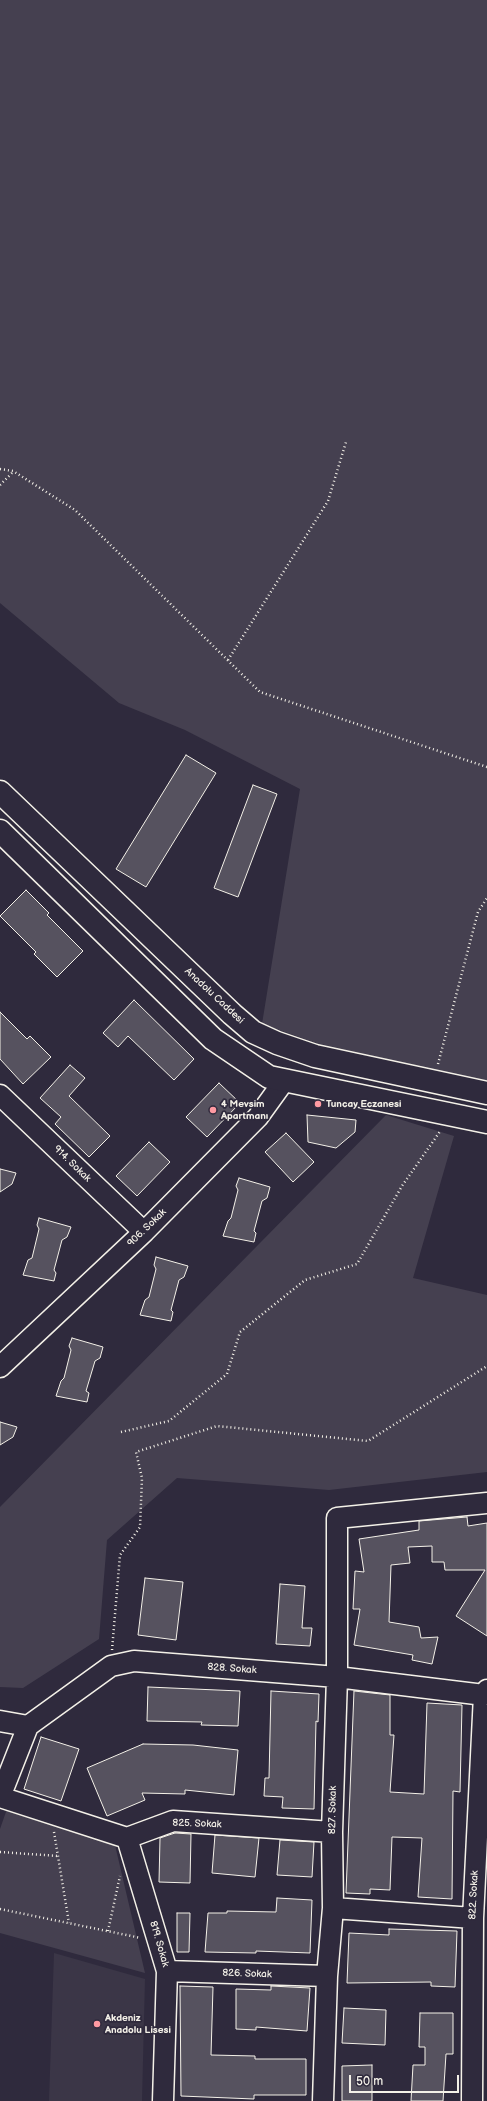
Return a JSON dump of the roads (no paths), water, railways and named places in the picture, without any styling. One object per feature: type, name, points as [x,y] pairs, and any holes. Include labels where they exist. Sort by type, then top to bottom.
[{"type":"main road","name":"Anadolu Caddesi","points":[[0,792],[232,1014],[253,1032],[276,1043],[315,1056],[487,1093]]},
{"type":"main road","points":[[0,831],[213,1039],[269,1077],[487,1122]]},
{"type":"street","name":"906. Sokak","points":[[0,1367],[144,1232],[258,1117],[284,1081]]},
{"type":"street","name":"914. Sokak","points":[[3,1105],[144,1232]]},
{"type":"street","name":"827. Sokak","points":[[323,2101],[327,1976],[333,1908],[332,1832],[337,1677],[337,1518],[487,1503]]},
{"type":"street","name":"828. Sokak","points":[[28,1726],[111,1666],[134,1661],[337,1677],[486,1693]]},
{"type":"street","name":"822. Sokak","points":[[472,2101],[472,1918],[486,1693]]},
{"type":"street","points":[[0,1721],[28,1726],[0,1797],[127,1838]]},
{"type":"street","name":"825. Sokak","points":[[127,1838],[172,1821],[332,1832]]},
{"type":"street","name":"819. Sokak","points":[[127,1838],[167,1971],[163,2101]]},
{"type":"street","points":[[333,1908],[472,1918]]},
{"type":"street","name":"826. Sokak","points":[[167,1971],[327,1976]]},
{"type":"place","name":"Tuncay Eczanesi","points":[[318,1104]]},
{"type":"place","name":"4 Mevsim Apartmanı","points":[[213,1110]]},
{"type":"place","name":"Akdeniz Anadolu Lisesi","points":[[97,2024]]}]
